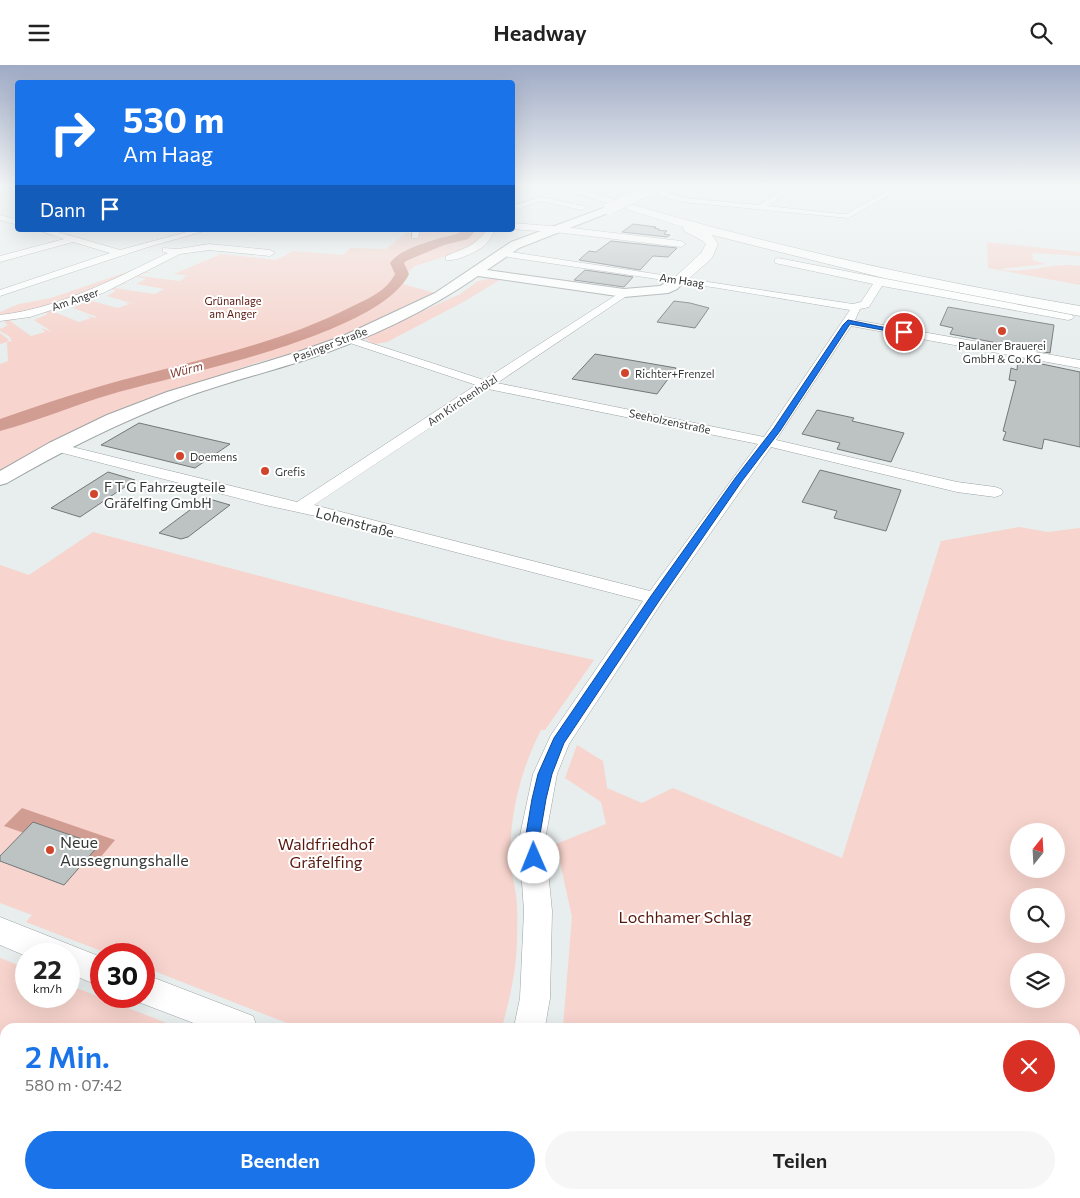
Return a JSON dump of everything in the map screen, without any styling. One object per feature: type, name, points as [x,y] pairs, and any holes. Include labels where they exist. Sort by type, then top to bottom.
[{"type":"highway","points":[[707,255],[712,244],[709,240]]},
{"type":"highway","points":[[742,240],[796,255]]},
{"type":"highway","points":[[764,240],[866,265],[1080,305]]},
{"type":"highway","points":[[786,240],[954,277],[1080,298]]},
{"type":"highway","points":[[680,279],[707,255],[725,247],[755,247],[1074,314]]},
{"type":"main road","name":"Pasinger Straße","points":[[0,479],[90,429],[147,405],[348,339],[429,302],[458,285],[519,240]]},
{"type":"main road","points":[[476,271],[624,293],[662,290],[672,286],[680,279]]},
{"type":"main road","points":[[458,285],[485,277],[504,276]]},
{"type":"street","points":[[0,259],[72,240]]},
{"type":"street","points":[[78,240],[120,253]]},
{"type":"street","points":[[0,293],[165,240]]},
{"type":"street","points":[[449,258],[476,247],[484,240]]},
{"type":"street","points":[[639,240],[681,244]]},
{"type":"street","name":"Am Anger","points":[[145,245],[174,251]]},
{"type":"street","name":"Am Anger","points":[[105,276],[174,251],[209,247],[270,253]]},
{"type":"street","name":"Am Anger","points":[[0,318],[19,317],[106,289],[174,251]]},
{"type":"street","name":"Am Haag","points":[[511,255],[680,279],[1080,364]]},
{"type":"street","points":[[778,261],[879,282],[1074,314]]},
{"type":"street","name":"Am Anger","points":[[132,267],[145,268]]},
{"type":"street","points":[[531,1023],[535,998],[538,911],[532,840],[545,774],[558,741],[655,598],[739,479],[768,442],[850,315],[864,305],[879,282]]},
{"type":"street","name":"Am Kirchenhölzl","points":[[300,507],[624,293]]},
{"type":"street","points":[[0,310],[12,305]]},
{"type":"street","name":"Seeholzenstraße","points":[[348,339],[485,384],[768,442],[957,487],[995,492]]},
{"type":"street","name":"Lohenstraße","points":[[56,447],[655,598]]},
{"type":"street","points":[[0,931],[30,943]]},
{"type":"street","points":[[155,993],[232,1023]]},
{"type":"green space","name":"Grünanlage am Anger","points":[[397,240],[478,240],[450,255],[415,266],[407,273],[403,284],[435,293],[342,336],[304,350],[256,363],[107,416],[48,445],[0,473],[0,428],[58,408],[56,404],[0,422],[0,364],[8,361],[7,342],[12,341],[9,336],[0,331],[0,329],[8,325],[4,322],[23,317],[10,321],[31,336],[45,332],[41,328],[52,332],[34,320],[48,314],[44,312],[49,310],[79,322],[91,318],[86,315],[97,317],[73,308],[85,302],[80,301],[84,299],[118,308],[129,304],[124,302],[135,304],[107,296],[116,291],[110,288],[121,284],[114,288],[155,294],[164,289],[136,284],[146,279],[134,276],[143,273],[139,276],[180,281],[186,277],[182,276],[192,276],[174,274],[221,254],[276,260],[293,251],[343,255],[350,248],[386,249]]},
{"type":"green space","points":[[987,242],[1080,252],[1080,256],[1034,253],[1032,255],[1033,260],[1046,264],[1000,269],[1020,270],[1059,265],[1080,266],[1080,285],[988,268]]},
{"type":"green space","points":[[136,269],[116,282],[73,298],[22,313],[0,314],[0,312],[19,304],[51,298]]},
{"type":"green space","points":[[503,278],[465,301],[387,342],[374,344],[364,338],[460,294],[478,281]]},
{"type":"green space","points":[[0,333],[9,340],[0,344]]},
{"type":"green space","name":"Lochhamer Schlag","points":[[1019,527],[1048,532],[1080,528],[1080,1023],[563,1023],[572,917],[556,844],[606,824],[601,802],[565,778],[577,745],[603,761],[607,788],[642,803],[673,788],[842,858],[941,541]]},
{"type":"green space","name":"Waldfriedhof Gräfelfing","points":[[93,532],[503,640],[594,660],[545,730],[541,730],[527,761],[517,794],[512,828],[511,866],[517,906],[517,949],[503,1023],[287,1023],[155,971],[155,943],[90,943],[90,947],[26,922],[32,915],[0,903],[0,565],[29,575]]},
{"type":"green space","points":[[0,958],[15,964],[15,1008],[80,1008],[80,989],[90,993],[90,1008],[128,1008],[167,1023],[0,1023]]},
{"type":"shaded area","points":[[22,808],[115,840],[99,859],[4,826]]},
{"type":"building","points":[[611,241],[677,248],[668,257],[653,256],[640,270],[579,260],[589,251],[596,252]]},
{"type":"building","points":[[585,270],[633,277],[624,287],[574,280]]},
{"type":"building","points":[[674,301],[709,308],[695,328],[657,322]]},
{"type":"building","name":"Paulaner Brauerei GmbH & Co. KG","points":[[948,307],[1054,325],[1050,353],[950,334],[953,328],[940,325]]},
{"type":"building","name":"Richter+Frenzel","points":[[595,354],[676,368],[657,394],[572,379]]},
{"type":"building","points":[[1018,359],[1080,372],[1080,447],[1044,439],[1042,449],[1003,440],[1006,432],[1003,431],[1016,381],[1009,380],[1011,368],[1017,370]]},
{"type":"building","points":[[817,410],[854,418],[852,421],[904,433],[891,462],[837,449],[840,443],[802,434]]},
{"type":"building","name":"Doemens","points":[[139,423],[230,444],[195,468],[101,445]]},
{"type":"building","points":[[820,470],[901,490],[886,531],[834,518],[837,511],[802,502]]},
{"type":"building","name":"F T G Fahrzeugteile Gräfelfing GmbH","points":[[108,472],[135,480],[80,517],[51,508]]},
{"type":"building","points":[[206,498],[230,505],[188,537],[181,539],[159,533]]},
{"type":"building","name":"Neue Aussegnungshalle","points":[[33,822],[99,845],[64,885],[0,861],[0,856]]},
{"type":"waterway","name":"Würm","points":[[0,425],[91,395],[275,345],[334,322],[391,290],[402,274],[397,263],[401,258],[449,240]]},
{"type":"place","name":"Paulaner Brauerei GmbH & Co. KG","points":[[1002,331]]},
{"type":"place","name":"Richter+Frenzel","points":[[625,373]]},
{"type":"place","name":"Doemens","points":[[180,456]]},
{"type":"place","name":"Grefis","points":[[265,471]]},
{"type":"place","name":"F T G Fahrzeugteile Gräfelfing GmbH","points":[[94,494]]},
{"type":"place","name":"Neue Aussegnungshalle","points":[[50,850]]},
{"type":"route","points":[[534,858],[532,840],[539,799],[545,774],[558,741],[655,598],[739,479],[777,429],[845,326],[848,322],[904,332]]}]
